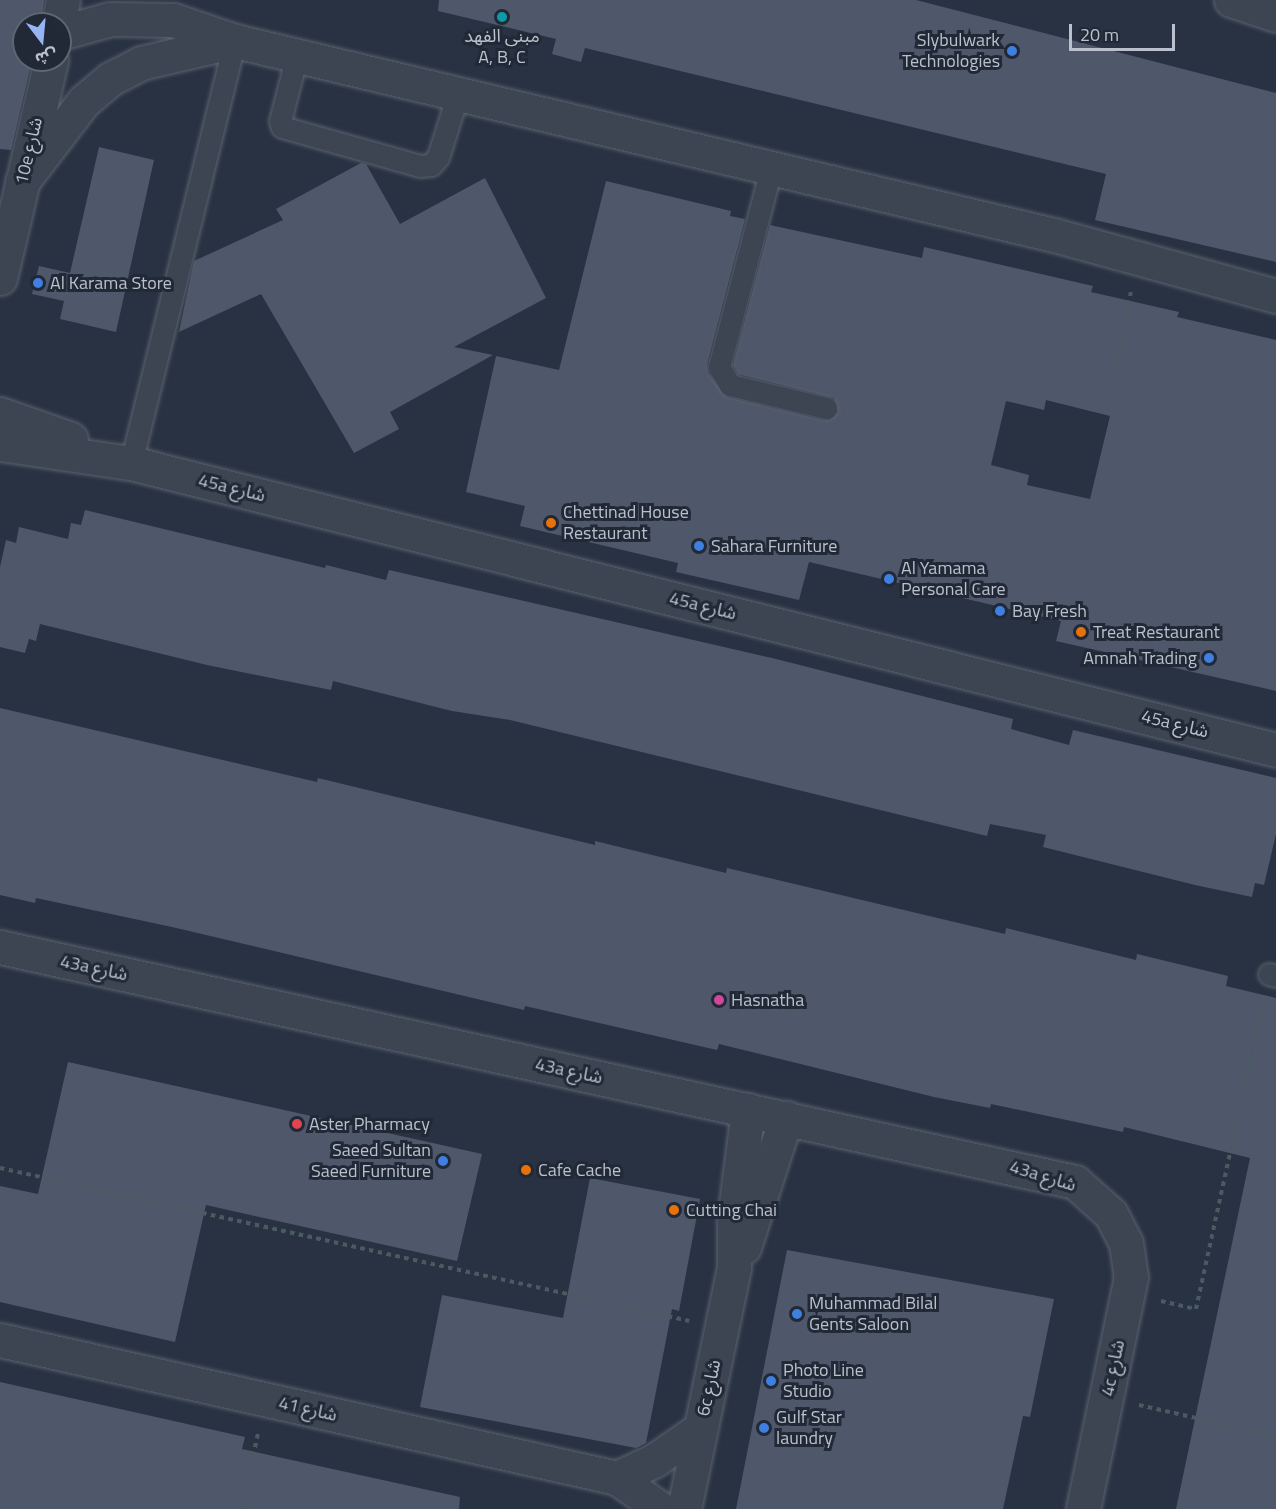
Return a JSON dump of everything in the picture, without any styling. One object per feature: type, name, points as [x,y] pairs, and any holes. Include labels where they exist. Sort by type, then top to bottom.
[{"type":"street","points":[[1231,0],[1276,15]]},
{"type":"street","points":[[72,30],[111,19],[142,16],[173,20],[235,41],[1138,256],[1276,296]]},
{"type":"street","points":[[22,182],[84,101],[110,79],[141,63],[235,41]]},
{"type":"street","name":"10e شارع","points":[[0,278],[6,220],[22,182],[48,72]]},
{"type":"street","name":"45a شارع","points":[[0,414],[131,463]]},
{"type":"street","name":"45a شارع","points":[[0,444],[131,463],[1276,750]]},
{"type":"street","name":"43a شارع","points":[[0,947],[1059,1177],[1075,1182],[1101,1201],[1119,1228]]},
{"type":"street","name":"6c شارع","points":[[684,1509],[734,1267],[734,1219],[748,1110]]},
{"type":"street","name":"6c شارع","points":[[734,1267],[753,1226],[786,1118]]},
{"type":"street","name":"4c شارع","points":[[1083,1509],[1129,1293],[1130,1260],[1119,1228]]},
{"type":"street","name":"شارع 41","points":[[0,1340],[616,1478],[661,1509]]},
{"type":"street","points":[[616,1478],[656,1460],[700,1429]]},
{"type":"lane","points":[[131,463],[235,41]]},
{"type":"lane","points":[[297,55],[280,121],[282,127],[420,166],[431,165],[438,157],[458,94]]},
{"type":"lane","points":[[771,169],[719,367],[730,385],[826,408]]},
{"type":"path","points":[[1108,411],[1138,256]]},
{"type":"path","points":[[1129,1293],[1196,1309],[1273,975]]},
{"type":"path","points":[[0,1168],[722,1328]]},
{"type":"path","points":[[1107,1397],[1276,1436]]},
{"type":"path","points":[[242,1509],[266,1399]]},
{"type":"building","points":[[0,0],[44,0],[42,12],[12,12],[12,72],[29,72],[11,150],[0,149]]},
{"type":"building","points":[[439,0],[916,0],[1276,93],[1276,262],[1095,220],[1106,174],[585,48],[581,62],[552,54],[556,39],[438,11]]},
{"type":"building","points":[[99,147],[154,160],[116,332],[60,319],[64,301],[32,294],[39,266],[70,273]]},
{"type":"building","points":[[361,163],[366,164],[400,224],[485,178],[546,298],[454,347],[493,355],[390,412],[399,429],[354,453],[261,294],[179,332],[194,261],[283,220],[276,209]]},
{"type":"building","points":[[606,181],[731,211],[730,216],[745,219],[707,364],[708,373],[727,397],[823,420],[830,420],[838,412],[834,398],[738,374],[733,365],[770,225],[922,258],[924,247],[1093,286],[1091,292],[1179,312],[1177,317],[1276,340],[1276,691],[1056,641],[1061,621],[809,562],[799,600],[676,572],[678,563],[520,526],[525,506],[466,492],[496,356],[559,370]],"holes":[[[1046,400],[1110,416],[1090,499],[1027,485],[1029,475],[991,465],[1006,401],[1044,410]]]},
{"type":"building","points":[[85,510],[325,568],[326,565],[386,580],[389,570],[776,659],[1013,719],[1011,729],[1069,745],[1073,730],[1276,778],[1276,834],[1264,885],[1255,883],[1252,897],[1195,885],[1043,847],[1046,835],[990,824],[987,836],[510,720],[452,711],[333,681],[331,690],[207,665],[40,624],[36,641],[29,639],[25,653],[0,647],[0,567],[6,540],[16,543],[19,527],[68,539],[71,523],[81,525]]},
{"type":"building","points":[[0,708],[317,782],[318,778],[595,845],[595,841],[726,873],[727,868],[1005,934],[1006,928],[1136,960],[1137,954],[1228,976],[1226,986],[1276,998],[1276,1509],[1176,1509],[1250,1158],[1124,1127],[1123,1132],[991,1104],[990,1108],[934,1097],[719,1044],[717,1050],[525,1006],[524,1010],[172,927],[36,898],[35,903],[0,895]]},
{"type":"building","points":[[68,1062],[482,1154],[457,1261],[206,1205],[175,1342],[0,1302],[0,1186],[38,1194]]},
{"type":"building","points":[[590,1178],[700,1199],[679,1311],[672,1309],[646,1443],[636,1448],[420,1407],[442,1295],[563,1318]]},
{"type":"building","points":[[787,1250],[1054,1299],[1030,1417],[1023,1416],[1003,1509],[736,1509]]},
{"type":"building","points":[[0,1382],[245,1437],[242,1449],[460,1497],[459,1509],[0,1509]]},
{"type":"place","name":"مبنى الفهد A, B, C","points":[[502,17]]},
{"type":"place","name":"Slybulwark Technologies","points":[[1012,51]]},
{"type":"place","name":"Al Karama Store","points":[[38,283]]},
{"type":"place","name":"Chettinad House Restaurant","points":[[551,523]]},
{"type":"place","name":"Sahara Furniture","points":[[699,546]]},
{"type":"place","name":"Al Yamama Personal Care","points":[[889,579]]},
{"type":"place","name":"Bay Fresh","points":[[1000,611]]},
{"type":"place","name":"Treat Restaurant","points":[[1081,632]]},
{"type":"place","name":"Amnah Trading","points":[[1209,658]]},
{"type":"place","name":"Hasnatha","points":[[719,1000]]},
{"type":"place","name":"Aster Pharmacy","points":[[297,1124]]},
{"type":"place","name":"Saeed Sultan Saeed Furniture","points":[[443,1161]]},
{"type":"place","name":"Cafe Cache","points":[[526,1170]]},
{"type":"place","name":"Cutting Chai","points":[[674,1210]]},
{"type":"place","name":"Muhammad Bilal Gents Saloon","points":[[797,1314]]},
{"type":"place","name":"Photo Line Studio","points":[[771,1381]]},
{"type":"place","name":"Gulf Star laundry","points":[[764,1428]]}]
